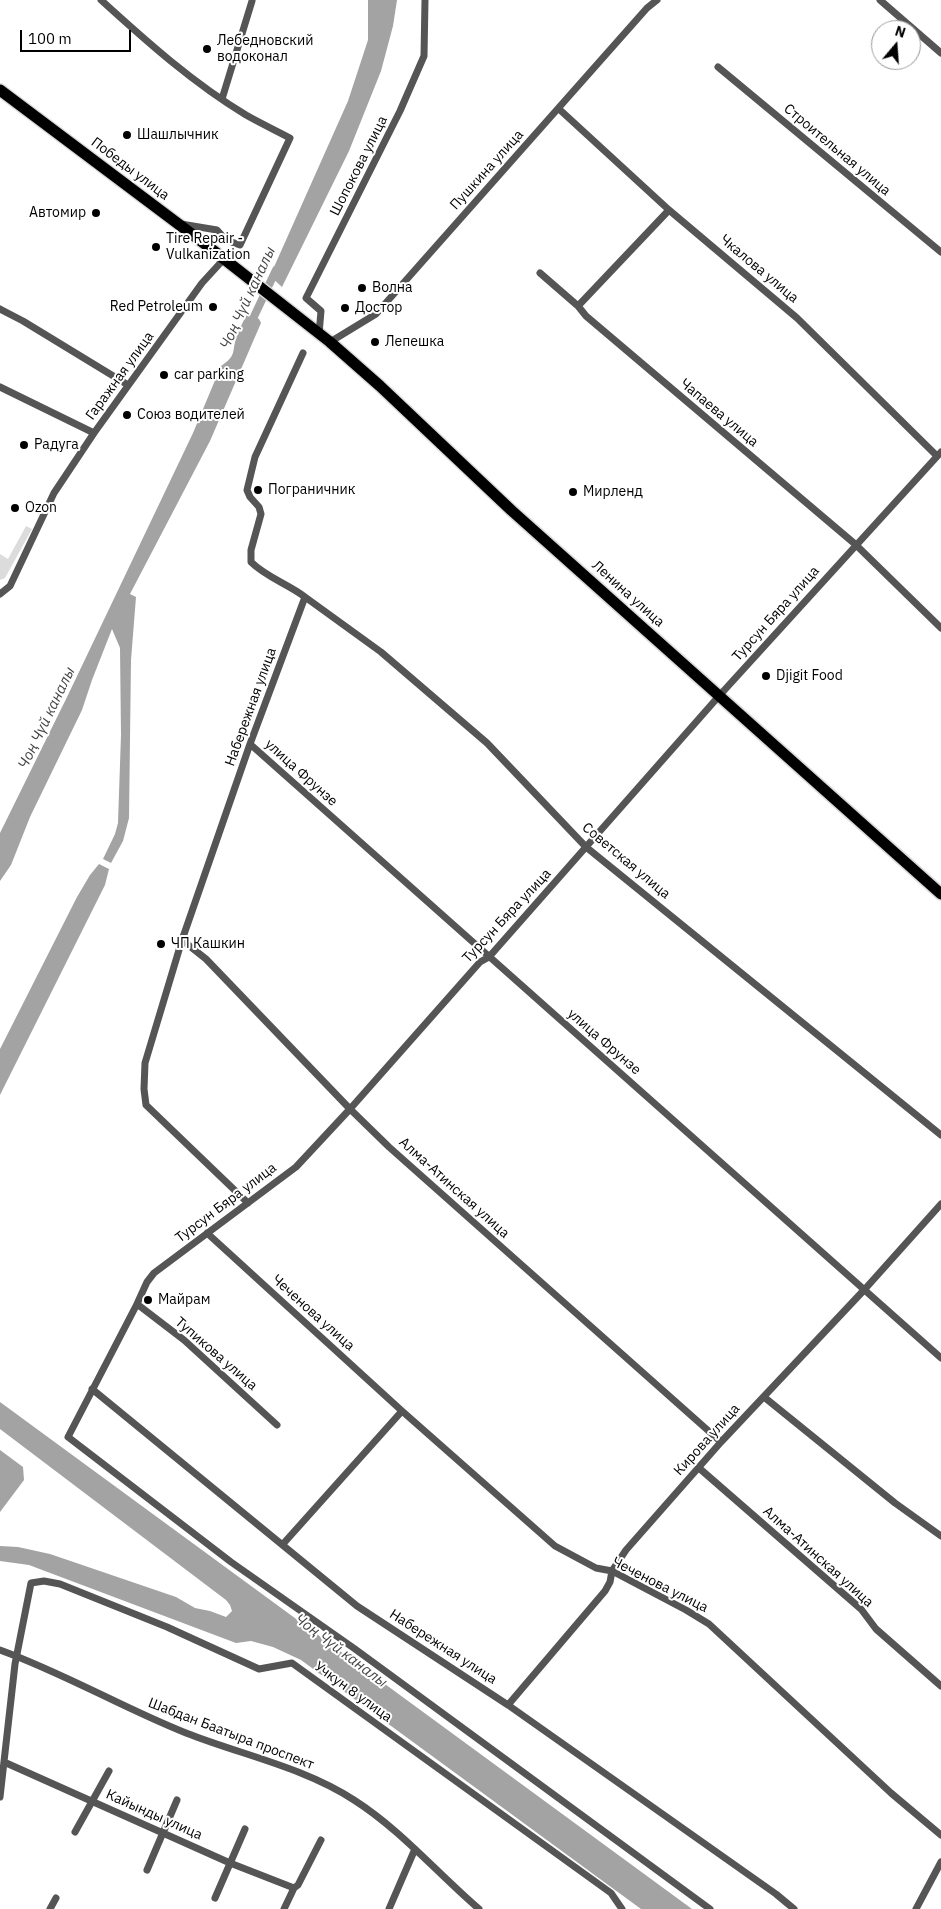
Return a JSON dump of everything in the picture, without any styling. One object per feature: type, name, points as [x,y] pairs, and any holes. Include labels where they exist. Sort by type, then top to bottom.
[{"type":"main road","name":"Победы улица","points":[[0,90],[296,315]]},
{"type":"main road","name":"Ленина улица","points":[[296,315],[388,393],[511,510],[941,894]]},
{"type":"street","points":[[101,0],[192,78],[245,114],[290,138],[240,245],[226,240],[217,230],[175,223]]},
{"type":"street","name":"Шопокова улица","points":[[319,334],[321,311],[306,298],[400,111],[424,56],[425,0]]},
{"type":"street","points":[[647,0],[647,8]]},
{"type":"street","name":"Пушкина улица","points":[[330,342],[376,314],[647,8],[657,0]]},
{"type":"street","points":[[880,0],[941,53]]},
{"type":"street","points":[[222,99],[252,1]]},
{"type":"street","name":"Строительная улица","points":[[718,67],[941,252]]},
{"type":"street","name":"Чкалова улица","points":[[558,109],[669,210],[797,318],[939,454]]},
{"type":"street","points":[[578,306],[669,210]]},
{"type":"street","name":"Гаражная улица","points":[[1,593],[10,586],[54,493],[94,433],[202,283],[224,259]]},
{"type":"street","name":"Чапаева улица","points":[[540,273],[578,306],[586,316],[855,544],[941,628]]},
{"type":"street","points":[[0,309],[128,385]]},
{"type":"street","points":[[303,353],[255,458],[248,490],[250,497],[259,507],[261,514],[251,550],[251,562],[257,568],[296,590],[305,598]]},
{"type":"street","points":[[0,386],[94,433]]},
{"type":"street","name":"Турсун Бяра улица","points":[[710,1909],[355,1649],[231,1562],[68,1437],[147,1282],[154,1272],[296,1167],[480,962],[489,957],[719,696],[855,544],[939,454]]},
{"type":"street","name":"Набережная улица","points":[[248,1203],[146,1105],[144,1089],[145,1064],[182,940],[250,744],[305,598]]},
{"type":"street","name":"Советская улица","points":[[305,598],[381,652],[487,743],[586,847],[941,1135]]},
{"type":"street","name":"улица Фрунзе","points":[[250,744],[941,1358]]},
{"type":"street","name":"Алма-Атинская улица","points":[[182,940],[206,959],[350,1109],[397,1154],[721,1442]]},
{"type":"street","name":"Кирова улица","points":[[508,1705],[604,1591],[610,1582],[612,1571],[626,1550],[721,1442],[865,1289],[941,1204]]},
{"type":"street","name":"Чеченова улица","points":[[207,1233],[402,1411],[555,1546],[596,1568],[612,1571],[709,1624],[891,1793],[941,1835]]},
{"type":"street","name":"Тупикова улица","points":[[137,1304],[184,1340],[277,1425]]},
{"type":"street","name":"Набережная улица","points":[[92,1389],[283,1544],[356,1606],[508,1705],[776,1894],[794,1909]]},
{"type":"street","points":[[764,1397],[866,1481],[941,1536]]},
{"type":"street","points":[[283,1544],[402,1411]]},
{"type":"street","name":"Алма-Атинская улица","points":[[699,1468],[861,1609],[876,1629],[940,1685]]},
{"type":"street","name":"Учкун 8 улица","points":[[17,1656],[31,1583],[44,1581],[60,1584],[167,1628],[259,1669],[292,1663],[611,1894],[622,1909]]},
{"type":"street","name":"Шабдан Баатыра проспект","points":[[0,1650],[172,1727],[293,1769],[334,1788],[368,1810],[415,1849],[479,1909]]},
{"type":"street","points":[[0,1797],[17,1656]]},
{"type":"street","name":"Кайынды улица","points":[[4,1762],[230,1863],[294,1888]]},
{"type":"street","points":[[75,1832],[110,1771]]},
{"type":"street","points":[[147,1870],[177,1800]]},
{"type":"street","points":[[215,1898],[245,1829]]},
{"type":"street","points":[[284,1909],[321,1840]]},
{"type":"street","points":[[389,1909],[415,1849]]},
{"type":"street","points":[[916,1909],[941,1862]]},
{"type":"street","points":[[50,1909],[56,1898]]},
{"type":"shaded area","points":[[368,0],[397,0],[393,26],[381,71],[349,151],[282,287],[270,276],[348,101],[368,40]]},
{"type":"shaded area","points":[[248,312],[259,319],[261,323],[210,441],[130,594],[136,597],[131,660],[129,818],[123,841],[111,863],[103,859],[118,823],[121,735],[120,648],[112,629],[82,710],[30,817],[11,865],[0,881],[0,833],[193,433],[221,366],[231,357],[237,335]]},
{"type":"shaded area","points":[[26,526],[32,529],[5,578],[0,580],[0,554],[8,559]]},
{"type":"shaded area","points":[[99,864],[109,869],[105,885],[0,1095],[0,1049],[77,897]]},
{"type":"shaded area","points":[[0,1402],[692,1909],[641,1909],[301,1660],[273,1647],[251,1641],[236,1643],[29,1565],[0,1561],[0,1546],[18,1547],[50,1554],[176,1597],[195,1608],[226,1617],[232,1611],[226,1600],[0,1429]]},
{"type":"shaded area","points":[[0,1450],[23,1467],[24,1480],[0,1512]]},
{"type":"waterway","name":"Чоң Чүй каналы","points":[[250,325],[276,270]]},
{"type":"place","name":"Лебедновский водоконал","points":[[207,49]]},
{"type":"place","name":"Шашлычник","points":[[127,135]]},
{"type":"place","name":"Автомир","points":[[96,213]]},
{"type":"place","name":"Tire Repair - Vulkanization","points":[[156,247]]},
{"type":"place","name":"Волна","points":[[362,288]]},
{"type":"place","name":"Red Petroleum","points":[[213,307]]},
{"type":"place","name":"Достор","points":[[345,308]]},
{"type":"place","name":"Лепешка","points":[[375,342]]},
{"type":"place","name":"car parking","points":[[164,375]]},
{"type":"place","name":"Союз водителей","points":[[127,415]]},
{"type":"place","name":"Радуга","points":[[24,445]]},
{"type":"place","name":"Пограничник","points":[[258,490]]},
{"type":"place","name":"Мирленд","points":[[573,492]]},
{"type":"place","name":"Ozon","points":[[15,508]]},
{"type":"place","name":"Djigit Food","points":[[766,676]]},
{"type":"place","name":"ЧП Кашкин","points":[[161,944]]},
{"type":"place","name":"Майрам","points":[[148,1300]]}]
